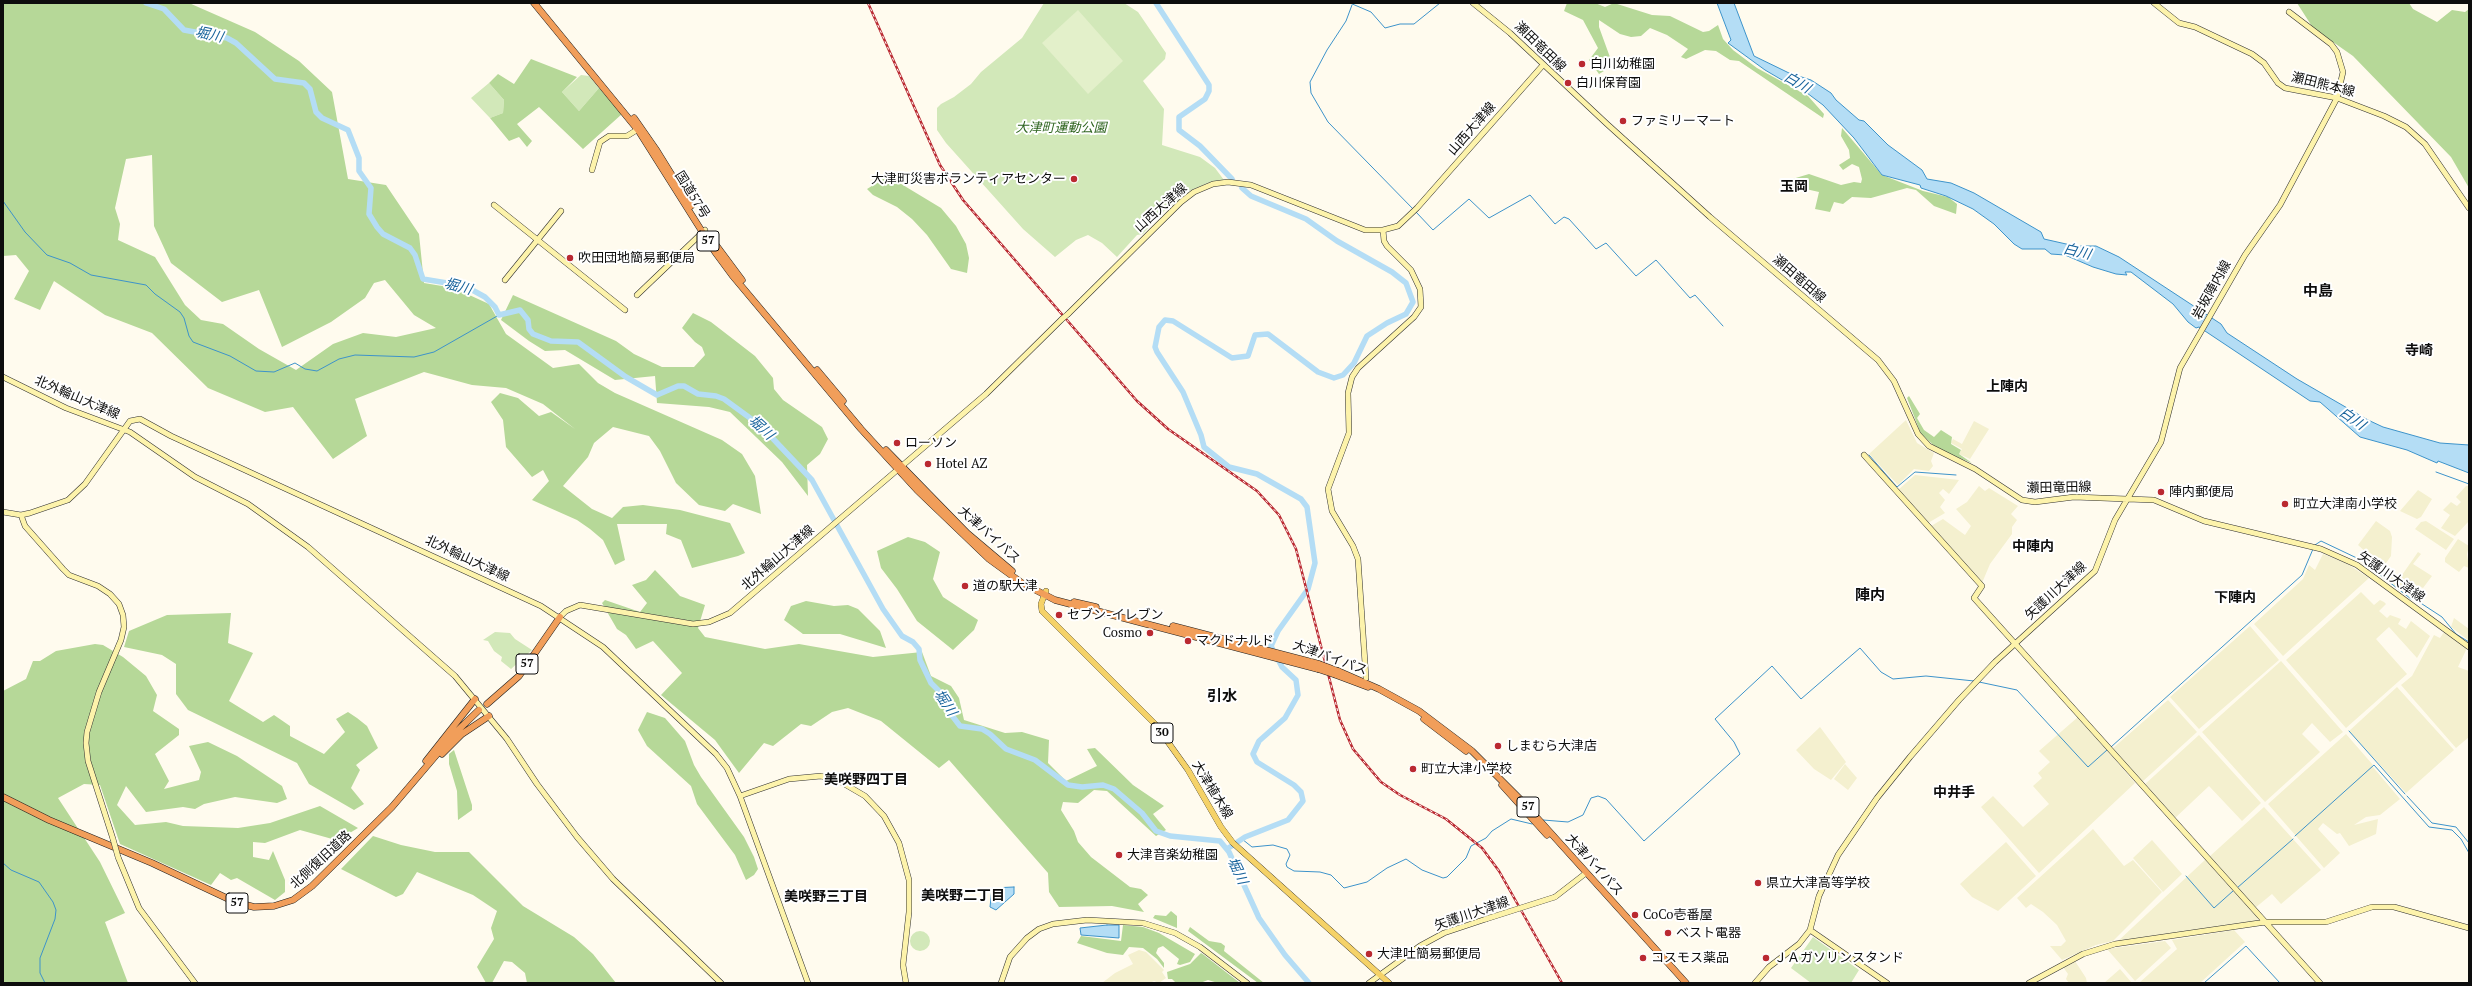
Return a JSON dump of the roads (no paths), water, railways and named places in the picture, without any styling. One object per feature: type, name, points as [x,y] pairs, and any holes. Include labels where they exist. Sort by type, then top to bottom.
[{"type":"highway","name":"国道57号","points":[[534,3],[640,128]]},
{"type":"highway","name":"国道57号","points":[[539,3],[576,51],[640,128],[704,231],[745,284],[899,467]]},
{"type":"highway","name":"大津バイパス","points":[[899,467],[989,559],[1022,583],[1074,602],[1319,666],[1399,699],[1456,738],[1522,800],[1680,983]]},
{"type":"highway","name":"57","points":[[487,704],[519,676],[560,617]]},
{"type":"highway","points":[[416,778],[428,757],[475,699]]},
{"type":"highway","name":"北側復旧道路","points":[[3,797],[152,863],[235,902],[267,907],[287,903],[304,893],[392,807],[459,729],[479,710]]},
{"type":"highway","points":[[416,778],[462,734],[489,716]]},
{"type":"highway","name":"大津バイパス","points":[[1585,874],[1686,983]]},
{"type":"main road","name":"瀬田竜田線","points":[[1473,3],[1510,33],[1542,65],[1710,217],[1878,360],[1894,381],[1916,429],[1929,446],[1975,469],[2011,494],[2029,502],[2074,497],[2126,500]]},
{"type":"main road","name":"瀬田熊本線","points":[[2154,3],[2179,23],[2195,27],[2252,54],[2264,63],[2278,83],[2285,88],[2337,98],[2384,116],[2417,136],[2469,208]]},
{"type":"main road","name":"岩坂陣内線","points":[[2126,500],[2161,442],[2177,375],[2245,255],[2280,205],[2337,98],[2343,72],[2337,52],[2331,44],[2289,12]]},
{"type":"main road","name":"山西大津線","points":[[899,467],[986,394],[1181,202],[1194,192],[1213,184],[1228,182],[1251,185],[1365,230],[1383,230],[1398,226],[1415,210],[1542,65]]},
{"type":"main road","points":[[592,170],[600,142],[609,136],[627,136],[640,128]]},
{"type":"main road","points":[[494,205],[625,310]]},
{"type":"main road","points":[[505,280],[561,211]]},
{"type":"main road","points":[[1366,678],[1358,560],[1353,546],[1332,511],[1328,489],[1349,433],[1348,393],[1352,377],[1358,368],[1414,317],[1420,307],[1420,289],[1411,270],[1387,246],[1384,241],[1383,230]]},
{"type":"main road","points":[[637,295],[704,231]]},
{"type":"main road","name":"北外輪山大津線","points":[[3,377],[66,408],[124,429],[135,418],[145,420],[171,436],[473,574],[560,617],[566,611],[580,605],[693,624],[709,622],[726,615],[748,600],[899,467]]},
{"type":"main road","points":[[3,512],[21,514],[56,506],[77,493],[124,429],[195,477],[248,504],[308,547],[423,646],[455,676],[489,716],[550,802],[613,879],[721,983]]},
{"type":"main road","points":[[1864,455],[1982,586],[1974,598],[2320,983]]},
{"type":"main road","name":"矢護川大津線","points":[[1754,983],[1775,962],[1790,953],[1810,930],[1819,896],[1838,855],[1877,798],[1958,700],[2015,643],[2092,575],[2109,532],[2126,500],[2154,500],[2204,521],[2303,544],[2346,560],[2357,565],[2469,647]]},
{"type":"main road","points":[[21,514],[25,526],[69,575],[98,586],[110,594],[119,604],[123,615],[124,627],[121,640],[99,692],[86,732],[88,761],[118,857],[139,908],[195,983]]},
{"type":"main road","name":"大津植木線","points":[[1046,593],[1041,604],[1042,611],[1155,724],[1184,764],[1221,827],[1233,843],[1389,983]]},
{"type":"main road","points":[[560,617],[603,647],[716,754],[727,768],[740,796],[808,983]]},
{"type":"main road","points":[[740,796],[789,780],[821,776],[841,782],[865,796],[877,807],[894,832],[908,869],[909,912],[903,965],[906,983]]},
{"type":"main road","name":"矢護川大津線","points":[[1369,983],[1420,946],[1444,933],[1555,897],[1585,874]]},
{"type":"main road","points":[[2030,983],[2062,964],[2103,947],[2266,922],[2326,922],[2382,906],[2394,907],[2469,928]]},
{"type":"main road","points":[[1001,983],[1010,957],[1023,942],[1040,929],[1061,922],[1087,920],[1143,923],[1170,931],[1200,947],[1247,983]]},
{"type":"main road","points":[[1810,930],[1887,983]]},
{"type":"water","name":"白川","points":[[1717,3],[1734,3],[1754,56],[1789,73],[1811,80],[1831,93],[1836,100],[1859,120],[1864,121],[1888,145],[1922,170],[1927,179],[1951,183],[1974,193],[2041,232],[2044,239],[2075,246],[2096,246],[2119,257],[2221,324],[2227,333],[2297,379],[2368,420],[2383,427],[2440,443],[2469,445],[2469,473],[2438,461],[2437,463],[2407,450],[2360,437],[2320,402],[2310,401],[2199,327],[2196,328],[2188,322],[2173,304],[2131,272],[2125,272],[2127,275],[2116,274],[2093,267],[2065,255],[2051,254],[2045,249],[2022,249],[2014,244],[1994,224],[1973,209],[1946,196],[1921,188],[1920,185],[1882,175],[1854,138],[1823,105],[1799,87],[1794,87],[1765,70],[1728,43],[1731,40]]},
{"type":"water","points":[[1014,887],[1014,894],[996,910],[990,907],[992,888]]},
{"type":"water","points":[[1119,925],[1119,938],[1081,935],[1080,928]]},
{"type":"waterway","name":"堀川","points":[[146,3],[164,9],[184,30],[227,38],[236,43],[275,79],[304,83],[310,89],[316,112],[322,118],[348,130],[359,158],[359,171],[371,188],[369,214],[383,234],[410,248],[415,255],[423,279],[465,286],[485,297],[495,307],[499,315],[520,310],[528,320],[529,329],[533,334],[551,341],[578,342],[626,377],[657,395],[678,386],[684,386],[698,394],[716,396],[724,399],[761,426],[812,480],[883,609],[902,636],[913,642],[919,649],[920,660],[931,683],[943,695],[950,713],[960,726],[982,729],[990,734],[1006,749],[1035,760],[1068,785],[1082,787],[1103,785],[1114,789],[1142,813],[1156,831],[1170,836],[1220,841],[1229,852],[1259,918],[1285,955],[1309,983]]},
{"type":"waterway","points":[[1156,3],[1209,85],[1209,91],[1205,99],[1179,117],[1179,130],[1200,146],[1232,179]]},
{"type":"waterway","points":[[1350,3],[1371,12],[1385,28],[1400,24],[1414,24],[1440,3]]},
{"type":"waterway","points":[[1352,5],[1346,21],[1327,50],[1310,82],[1311,93],[1328,122],[1414,210]]},
{"type":"waterway","points":[[1227,849],[1245,837],[1288,820],[1303,801],[1301,792],[1294,785],[1257,762],[1253,754],[1259,741],[1285,718],[1298,695],[1296,680],[1282,667],[1271,646],[1278,631],[1308,589],[1315,563],[1307,507],[1301,499],[1257,474],[1229,467],[1204,447],[1201,435],[1183,392],[1155,347],[1159,327],[1165,320],[1173,321],[1232,358],[1248,356],[1255,335],[1268,334],[1318,372],[1334,378],[1343,375],[1354,363],[1367,336],[1387,323],[1406,314],[1413,302],[1406,283],[1392,272],[1337,241],[1306,219],[1251,196],[1242,188]]},
{"type":"waterway","points":[[1416,212],[1433,230],[1469,199],[1489,218],[1530,195],[1555,224],[1564,217],[1569,219],[1596,249],[1606,243],[1636,276],[1656,260],[1690,298],[1695,295],[1723,326]]},
{"type":"waterway","points":[[3,201],[25,232],[47,255],[70,263],[91,275],[146,285],[155,294],[180,312],[184,318],[189,336],[193,342],[230,356],[256,371],[274,372],[295,363],[305,369],[317,371],[339,359],[355,355],[414,357],[434,352],[499,315]]},
{"type":"waterway","points":[[1869,455],[1897,487],[1915,472],[1956,475]]},
{"type":"waterway","points":[[2436,472],[2469,484]]},
{"type":"waterway","points":[[2315,545],[2321,541],[2361,560],[2411,599],[2413,598],[2442,617],[2456,634],[2469,642]]},
{"type":"waterway","points":[[2111,747],[2302,575],[2313,549]]},
{"type":"waterway","points":[[1543,820],[1568,822],[1583,815],[1591,798],[1598,796],[1606,799],[1644,841],[1740,754],[1734,742],[1715,719],[1772,666],[1801,699],[1860,648],[1881,672],[1893,679],[1926,676],[1974,681]]},
{"type":"waterway","points":[[1979,682],[2017,690],[2088,767],[2107,750]]},
{"type":"waterway","points":[[2349,731],[2405,794]]},
{"type":"waterway","points":[[2295,836],[2374,765],[2429,827],[2452,830],[2461,839],[2469,853]]},
{"type":"waterway","points":[[2407,796],[2432,823],[2456,827],[2469,843]]},
{"type":"waterway","points":[[1242,839],[1252,847],[1273,845],[1287,849],[1290,855],[1286,864],[1287,867],[1294,871],[1320,872],[1331,875],[1344,888],[1367,882],[1387,868],[1406,859],[1422,870],[1443,878],[1447,877],[1466,858],[1471,846],[1486,838],[1492,831],[1511,819],[1532,824]]},
{"type":"waterway","points":[[2237,888],[2293,839]]},
{"type":"waterway","points":[[3,863],[11,870],[39,882],[53,902],[56,910],[55,919],[40,958],[40,973],[45,983]]},
{"type":"waterway","points":[[2186,876],[2214,908],[2233,891]]},
{"type":"waterway","points":[[2204,983],[2246,946],[2280,983]]},
{"type":"railway","points":[[868,3],[940,165],[963,200],[1137,401],[1168,429],[1257,491],[1279,515],[1296,549],[1340,720],[1353,749],[1381,782],[1400,795],[1446,819],[1482,848],[1499,871],[1562,983]]},
{"type":"place","name":"白川幼稚園","points":[[1582,64]]},
{"type":"place","name":"白川保育園","points":[[1568,83]]},
{"type":"place","name":"ファミリーマート","points":[[1623,121]]},
{"type":"place","name":"大津町災害ボランティアセンター","points":[[1074,179]]},
{"type":"place","name":"吹田団地簡易郵便局","points":[[570,258]]},
{"type":"place","name":"ローソン","points":[[897,443]]},
{"type":"place","name":"Hotel AZ","points":[[928,464]]},
{"type":"place","name":"陣内郵便局","points":[[2161,492]]},
{"type":"place","name":"町立大津南小学校","points":[[2285,504]]},
{"type":"place","name":"道の駅大津","points":[[965,586]]},
{"type":"place","name":"セブン-イレブン","points":[[1059,615]]},
{"type":"place","name":"Cosmo","points":[[1150,633]]},
{"type":"place","name":"マクドナルド","points":[[1188,641]]},
{"type":"place","name":"しまむら大津店","points":[[1498,746]]},
{"type":"place","name":"町立大津小学校","points":[[1413,769]]},
{"type":"place","name":"大津音楽幼稚園","points":[[1119,855]]},
{"type":"place","name":"県立大津高等学校","points":[[1758,883]]},
{"type":"place","name":"CoCo壱番屋","points":[[1635,915]]},
{"type":"place","name":"ベスト電器","points":[[1668,933]]},
{"type":"place","name":"大津吐簡易郵便局","points":[[1369,954]]},
{"type":"place","name":"コスモス薬品","points":[[1643,958]]},
{"type":"place","name":"ＪＡガソリンスタンド","points":[[1766,958]]},
{"type":"district","name":"玉岡","points":[[1794,187]]},
{"type":"district","name":"中島","points":[[2318,292]]},
{"type":"district","name":"寺崎","points":[[2419,351]]},
{"type":"district","name":"上陣内","points":[[2007,387]]},
{"type":"district","name":"中陣内","points":[[2033,547]]},
{"type":"district","name":"陣内","points":[[1870,596]]},
{"type":"district","name":"下陣内","points":[[2235,598]]},
{"type":"district","name":"引水","points":[[1222,697]]},
{"type":"district","name":"美咲野四丁目","points":[[866,780]]},
{"type":"district","name":"中井手","points":[[1954,793]]},
{"type":"district","name":"美咲野二丁目","points":[[963,896]]},
{"type":"district","name":"美咲野三丁目","points":[[826,897]]},
{"type":"park label","name":"大津町運動公園","points":[[1061,128]]}]
